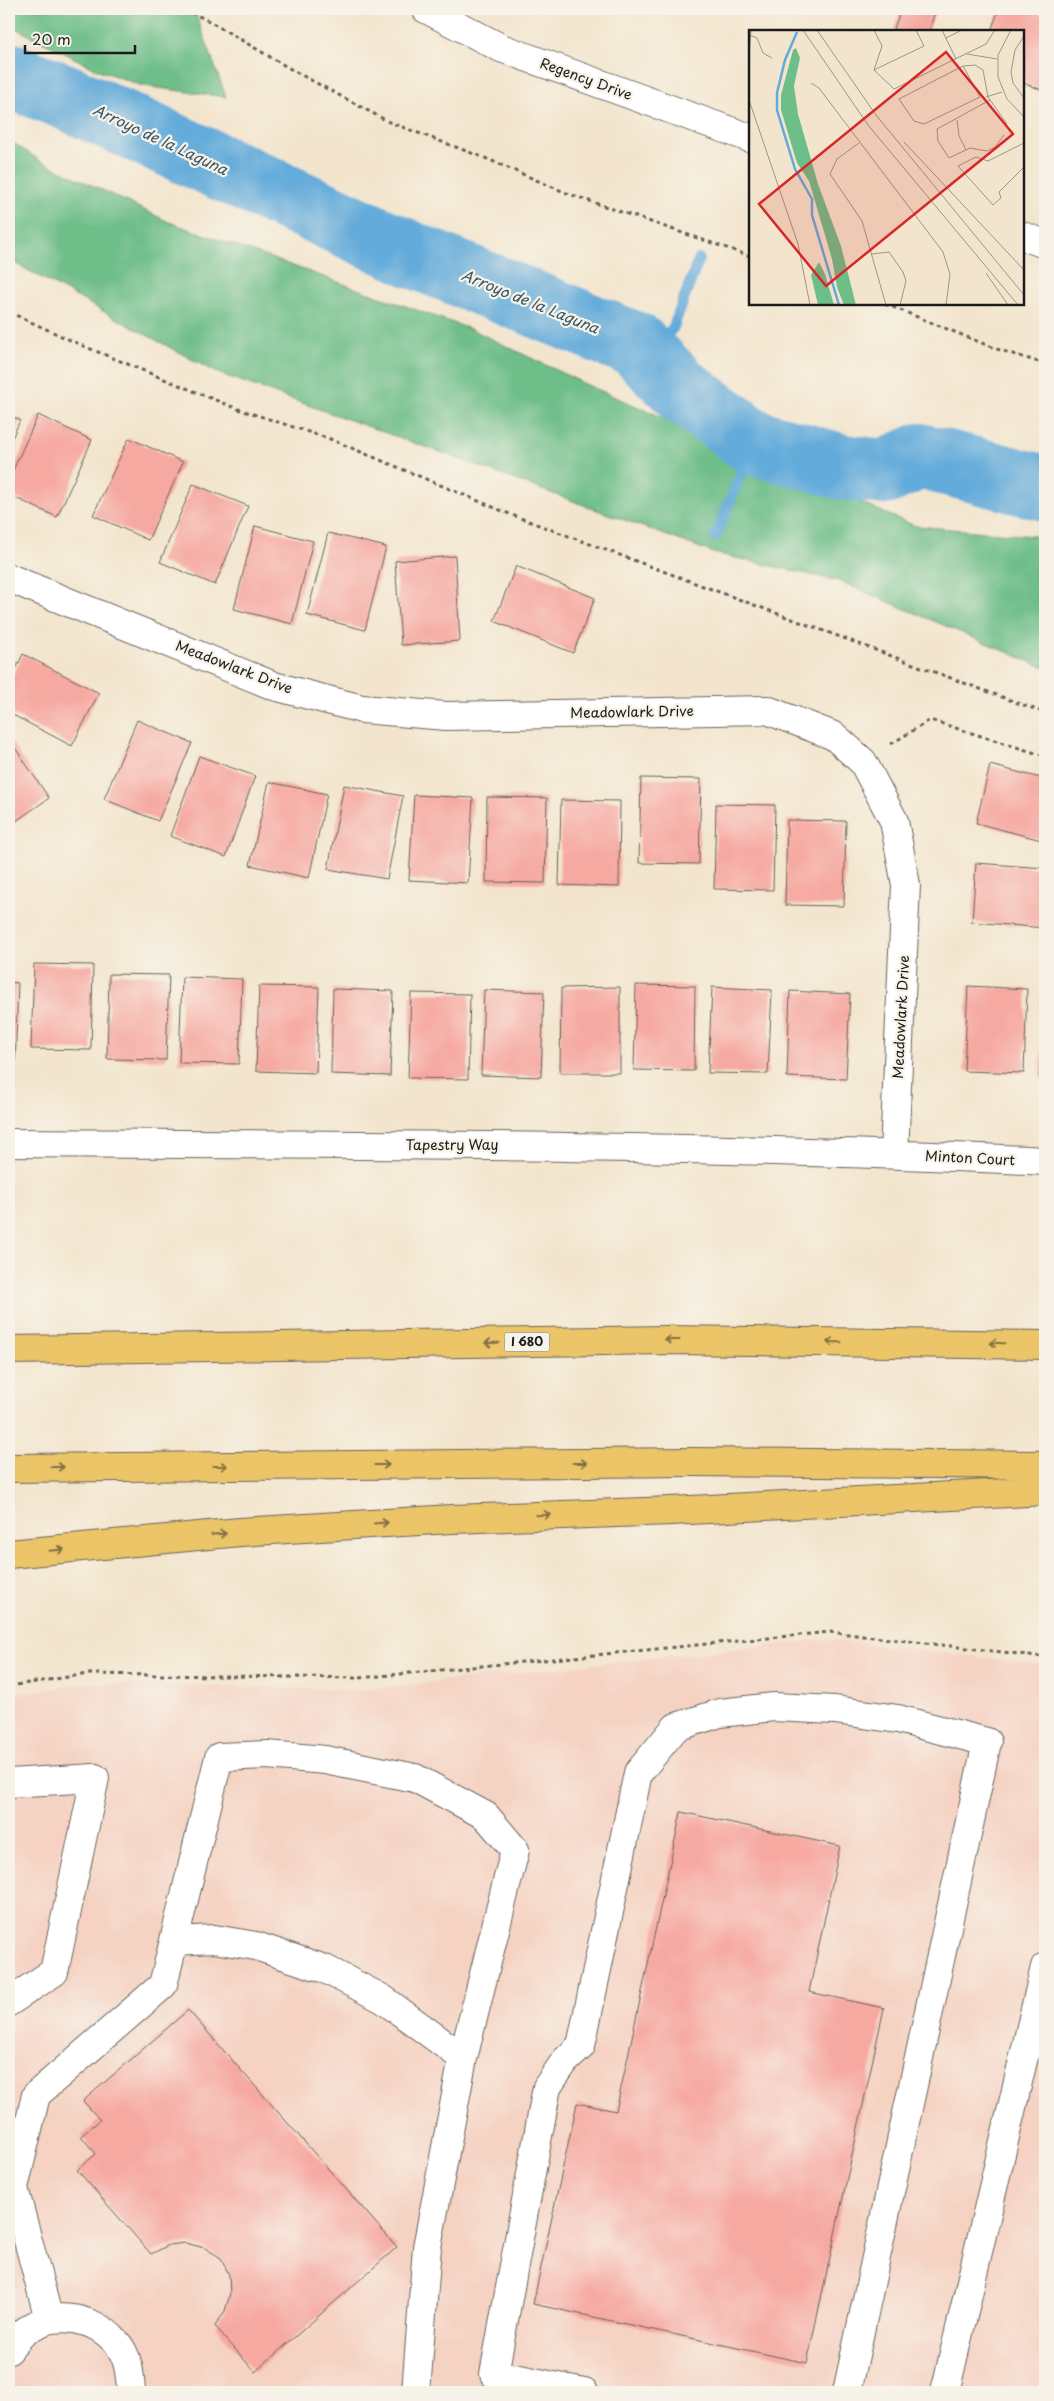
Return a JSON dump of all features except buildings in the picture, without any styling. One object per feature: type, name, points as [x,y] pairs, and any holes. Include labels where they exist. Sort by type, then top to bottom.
[{"type":"highway","name":"I 680","points":[[9,1350],[669,1340],[1045,1345]]},
{"type":"highway","points":[[9,1468],[692,1462],[1045,1465]]},
{"type":"highway","points":[[9,1554],[240,1532],[433,1520],[671,1511],[1045,1491]]},
{"type":"street","name":"Regency Drive","points":[[426,9],[501,48],[749,138]]},
{"type":"street","points":[[1024,236],[1045,244]]},
{"type":"street","name":"Meadowlark Drive","points":[[9,578],[274,686],[362,709],[446,716],[767,710],[834,736],[863,762],[894,821],[906,885],[894,1154]]},
{"type":"street","name":"Tapestry Way","points":[[9,1143],[480,1145],[894,1154]]},
{"type":"street","name":"Minton Court","points":[[894,1154],[1045,1161]]},
{"type":"street","points":[[584,2392],[488,2383],[547,2087],[565,2061],[581,2046],[638,1773],[676,1727],[720,1714],[774,1707],[835,1710],[898,1719],[987,1742],[847,2392]]},
{"type":"street","points":[[49,2319],[14,2188],[36,2095],[163,1985],[219,1757],[266,1756],[325,1760],[414,1778],[486,1816],[515,1850],[463,2058],[427,2247],[416,2392]]},
{"type":"street","points":[[9,1783],[95,1778],[54,1972],[9,2002]]},
{"type":"street","points":[[174,1941],[214,1939],[256,1946],[325,1969],[383,1998],[463,2058]]},
{"type":"street","points":[[945,2392],[1045,1967]]},
{"type":"street","points":[[9,2350],[27,2329],[49,2319],[73,2318],[96,2324],[117,2342],[129,2367],[130,2392]]},
{"type":"path","points":[[184,9],[210,20],[294,71],[389,122],[485,158],[569,194],[749,256]]},
{"type":"path","points":[[887,305],[997,349],[1045,364]]},
{"type":"path","points":[[9,312],[81,345],[235,408],[330,440],[512,515],[1045,712]]},
{"type":"path","points":[[863,762],[930,720],[1045,756]]},
{"type":"path","points":[[9,1686],[88,1674],[359,1678],[830,1632],[1045,1657]]},
{"type":"shaded area","points":[[826,1639],[1045,1665],[1045,2392],[9,2392],[9,1695],[87,1683],[358,1690]]},
{"type":"green space","points":[[9,9],[194,9],[226,97],[143,86],[96,69],[9,25]]},
{"type":"green space","points":[[9,140],[39,160],[169,222],[473,330],[585,384],[915,526],[1045,537],[1045,668],[839,581],[714,553],[215,372],[9,260]]},
{"type":"waterway","name":"Arroyo de la Laguna","points":[[9,75],[66,97],[413,255],[636,345],[682,390],[754,442],[843,467],[885,472],[920,456],[1045,488]]},
{"type":"waterway","points":[[646,355],[673,328],[699,259]]},
{"type":"waterway","points":[[715,537],[754,442]]}]
